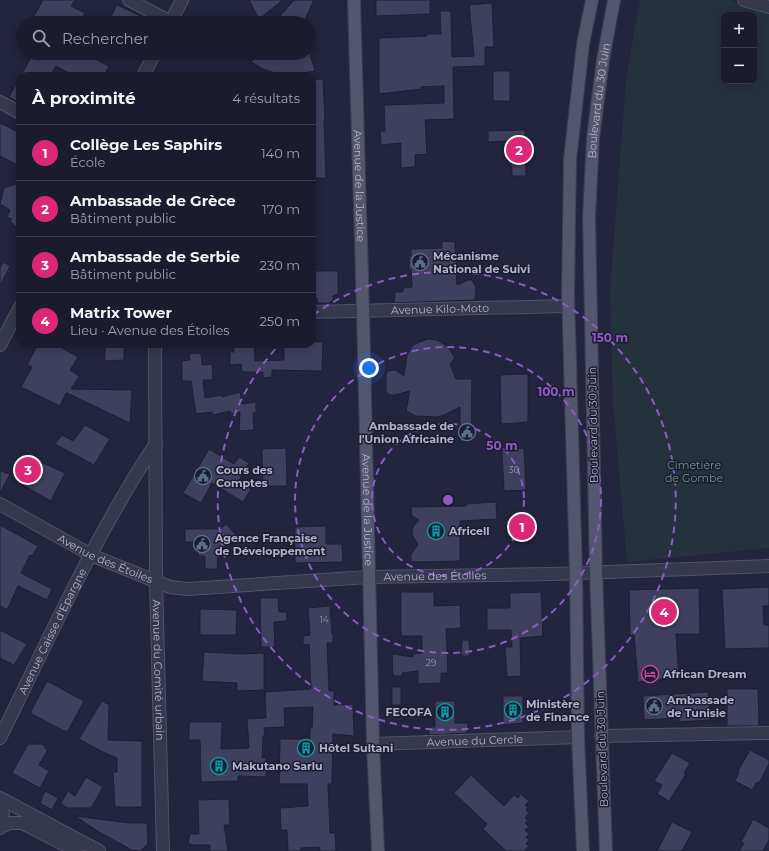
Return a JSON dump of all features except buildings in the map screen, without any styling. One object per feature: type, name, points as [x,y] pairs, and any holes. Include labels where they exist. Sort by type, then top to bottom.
[{"type":"main road","name":"Avenue de la Justice","points":[[354,0],[363,311],[368,577],[378,851]]},
{"type":"main road","name":"Boulevard du 30 Juin","points":[[584,851],[578,737],[576,573],[568,306],[570,160],[584,44],[592,0]]},
{"type":"main road","name":"Boulevard du 30 Juin","points":[[605,851],[596,572],[589,217],[595,123],[603,60],[614,0]]},
{"type":"street","points":[[129,0],[159,16]]},
{"type":"street","points":[[173,16],[182,0]]},
{"type":"street","points":[[748,1],[769,7]]},
{"type":"street","points":[[146,72],[152,60]]},
{"type":"street","points":[[0,102],[16,111]]},
{"type":"street","name":"Avenue Kilo-Moto","points":[[316,312],[568,306]]},
{"type":"street","points":[[0,345],[16,315]]},
{"type":"street","name":"Avenue du Comité urbain","points":[[155,348],[156,581],[163,851]]},
{"type":"street","name":"Avenue Caisse d'Epargne","points":[[0,738],[91,555],[131,481],[156,443]]},
{"type":"street","name":"Avenue des Étoiles","points":[[0,504],[91,555],[170,587],[187,589],[368,577],[576,573],[769,566]]},
{"type":"street","points":[[601,736],[769,733]]},
{"type":"street","name":"Avenue du Cercle","points":[[373,744],[578,737]]},
{"type":"street","points":[[0,798],[99,851]]},
{"type":"street","points":[[0,803],[3,813],[0,828]]},
{"type":"street","points":[[0,828],[10,823],[22,823],[78,851]]},
{"type":"green space","name":"Cimetière de Gombe","points":[[640,0],[730,0],[769,12],[769,548],[627,562],[613,403],[610,292],[626,79]]},
{"type":"place","name":"Ambassade de Grèce","points":[[519,150]]},
{"type":"place","name":"Mécanisme National de Suivi","points":[[420,262]]},
{"type":"place","name":"Ambassade de l'Union Africaine","points":[[467,432]]},
{"type":"place","name":"Ambassade de Serbie","points":[[28,470]]},
{"type":"place","name":"Cours des Comptes","points":[[203,476]]},
{"type":"place","name":"Collège Les Saphirs","points":[[522,527]]},
{"type":"place","name":"Africell","points":[[436,531]]},
{"type":"place","name":"Agence Française de Développement","points":[[202,544]]},
{"type":"place","name":"Matrix Tower","points":[[664,612]]},
{"type":"place","name":"African Dream","points":[[650,674]]},
{"type":"place","name":"Ambassade de Tunisie","points":[[654,706]]},
{"type":"place","name":"Ministère de Finance","points":[[513,710]]},
{"type":"place","name":"FECOFA","points":[[445,712]]},
{"type":"place","name":"Hôtel Sultani","points":[[306,748]]},
{"type":"place","name":"Makutano Sarlu","points":[[219,766]]}]
